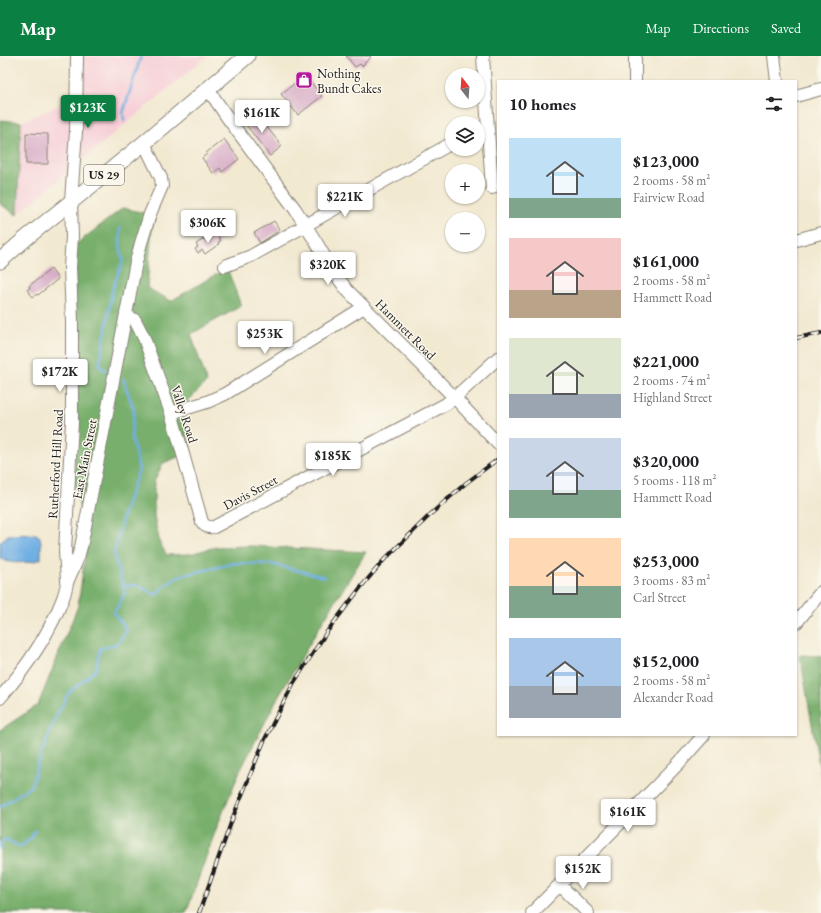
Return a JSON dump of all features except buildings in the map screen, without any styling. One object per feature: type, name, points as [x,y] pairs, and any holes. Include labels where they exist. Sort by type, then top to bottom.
[{"type":"main road","name":"US 29","points":[[0,261],[247,56]]},
{"type":"street","name":"Rutherford Hill Road","points":[[67,583],[65,551],[72,422],[72,321],[70,267],[76,131],[77,56]]},
{"type":"street","points":[[483,56],[483,116]]},
{"type":"street","points":[[635,56],[635,80]]},
{"type":"street","points":[[774,56],[777,80]]},
{"type":"street","name":"Hammett Road","points":[[208,89],[226,117],[295,208],[346,290],[454,397],[497,443]]},
{"type":"street","points":[[797,96],[821,89]]},
{"type":"street","points":[[485,140],[492,188]]},
{"type":"street","name":"East Main Street","points":[[0,698],[28,663],[45,637],[64,597],[67,583],[78,556],[83,537],[136,262],[150,214],[162,186],[161,178],[144,143]]},
{"type":"street","points":[[225,266],[251,256],[445,147]]},
{"type":"street","points":[[797,240],[821,233]]},
{"type":"street","points":[[171,413],[207,402],[226,394],[364,307]]},
{"type":"street","name":"Valley Road","points":[[126,315],[135,320],[144,338],[171,413],[202,522],[207,527]]},
{"type":"street","name":"Davis Street","points":[[207,527],[214,527],[446,404],[497,359]]},
{"type":"street","points":[[797,622],[821,592]]},
{"type":"street","points":[[532,913],[679,763],[703,736]]},
{"type":"street","points":[[560,885],[588,913]]},
{"type":"shaded area","points":[[81,56],[207,56],[17,215],[21,122],[80,96]]},
{"type":"green space","points":[[0,120],[21,122],[17,215],[0,204]]},
{"type":"green space","points":[[123,208],[153,215],[147,288],[171,301],[227,268],[241,306],[191,334],[207,382],[182,407],[191,452],[163,463],[154,482],[154,517],[160,544],[167,555],[190,554],[216,547],[250,546],[366,552],[276,701],[239,773],[218,824],[186,913],[0,913],[0,730],[38,705],[78,606],[87,543],[75,485],[75,245]]},
{"type":"green space","points":[[800,655],[821,656],[821,776]]},
{"type":"water","points":[[36,534],[40,537],[41,559],[32,562],[20,563],[8,562],[0,558],[0,542],[8,535]]},
{"type":"waterway","points":[[124,120],[123,113],[141,56]]},
{"type":"waterway","points":[[105,370],[99,366],[112,291],[123,260],[120,247],[120,228]]},
{"type":"waterway","points":[[0,807],[31,786],[41,754],[56,717],[69,692],[96,669],[100,649],[118,643],[127,630],[114,613],[125,593],[114,554],[123,516],[139,469],[131,435],[134,410],[123,379]]},
{"type":"waterway","points":[[123,586],[137,585],[156,595],[163,587],[180,576],[235,563],[271,564],[325,577]]},
{"type":"waterway","points":[[0,849],[1,843],[6,839],[20,847],[30,839],[35,831]]},
{"type":"railway","points":[[797,338],[821,333]]},
{"type":"railway","points":[[199,913],[233,817],[264,741],[293,684],[326,633],[361,587],[384,560],[433,512],[466,483],[497,460]]},
{"type":"place","name":"Nothing Bundt Cakes","points":[[304,80]]}]
